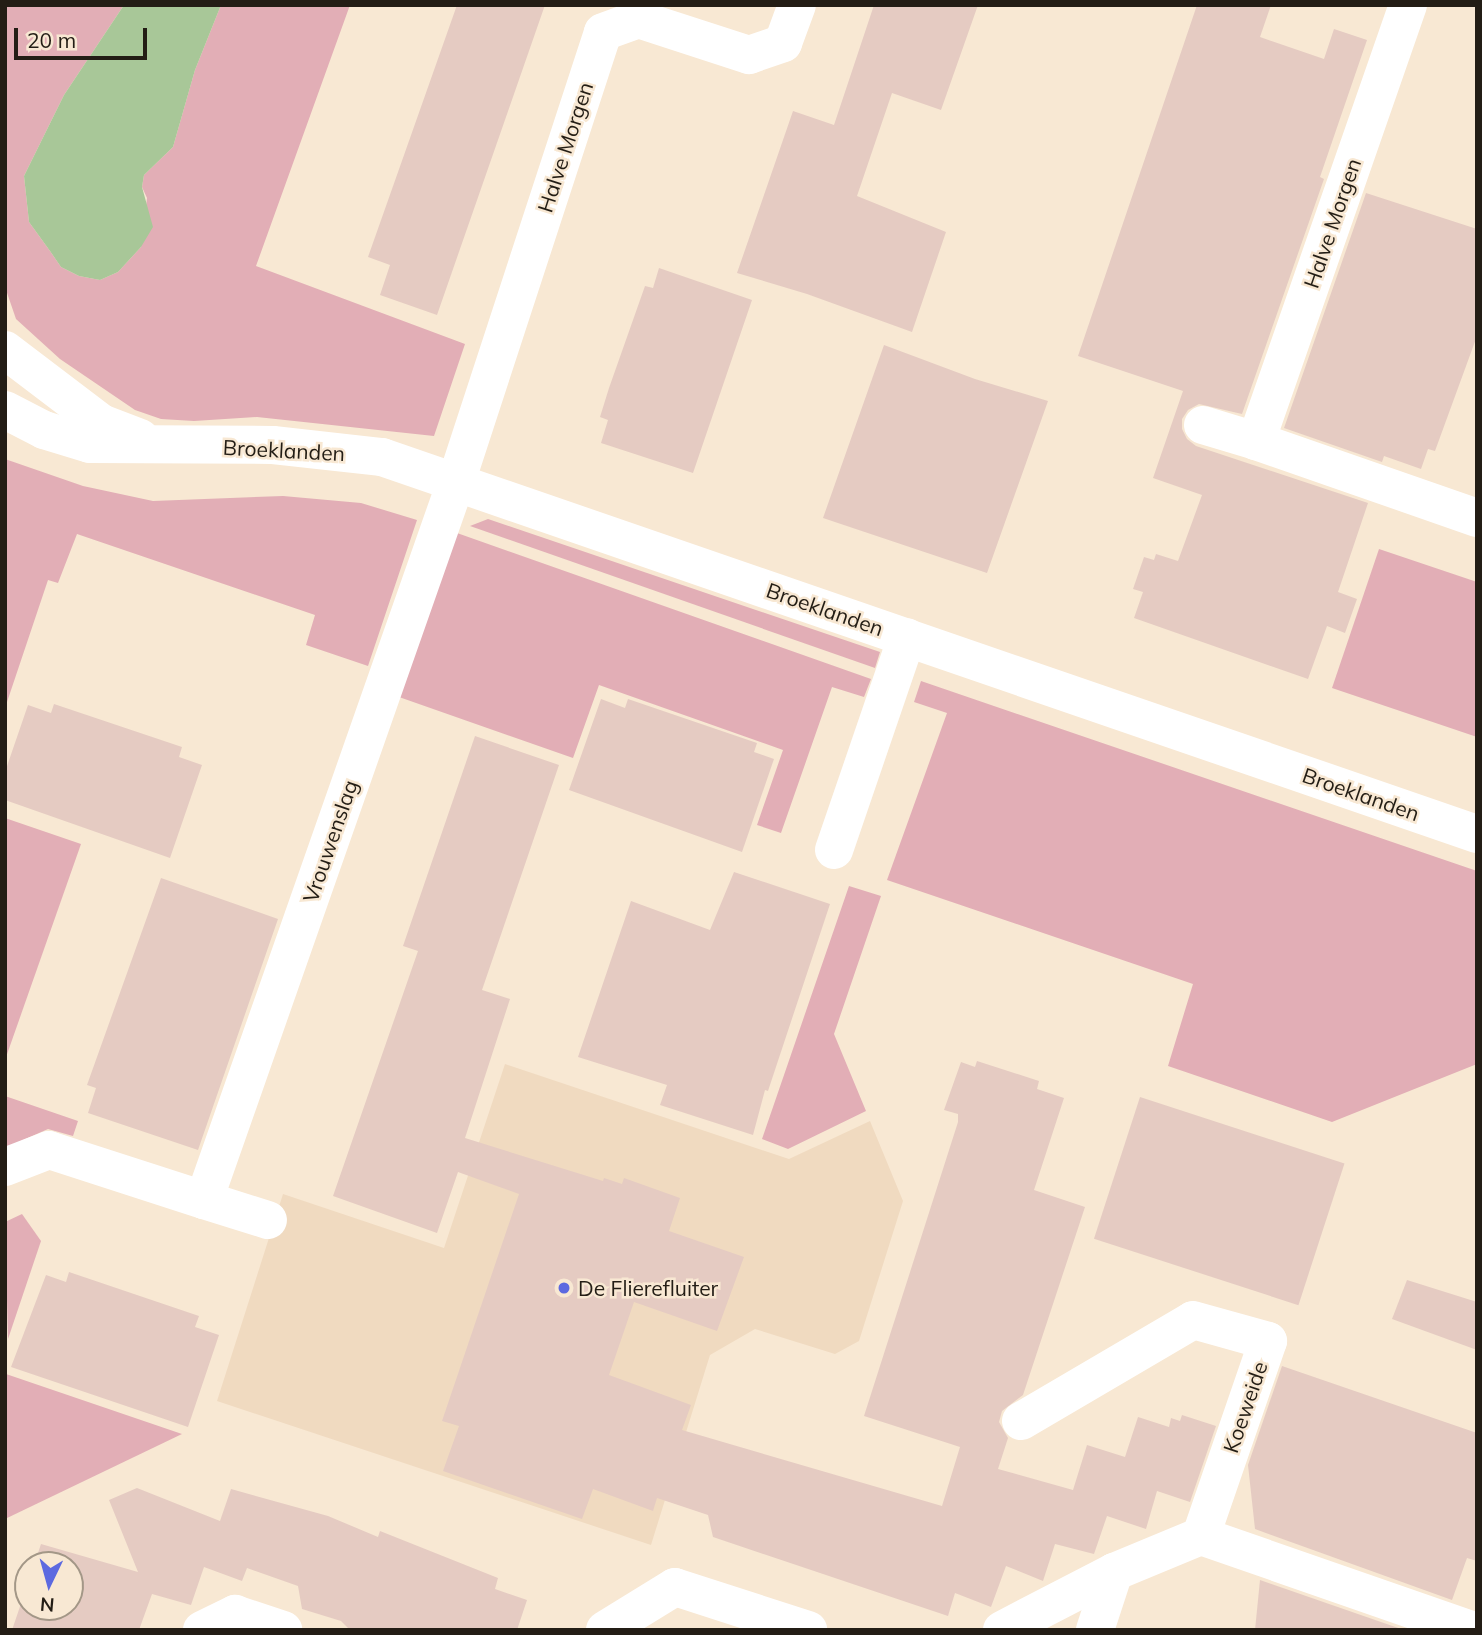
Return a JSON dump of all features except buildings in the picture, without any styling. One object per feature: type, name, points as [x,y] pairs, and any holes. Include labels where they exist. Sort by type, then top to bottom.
[{"type":"street","name":"Halve Morgen","points":[[456,482],[603,32],[638,19],[749,55],[783,43],[797,5]]},
{"type":"street","name":"Halve Morgen","points":[[1256,441],[1408,5]]},
{"type":"street","name":"Broeklanden","points":[[5,350],[101,423],[161,446]]},
{"type":"street","name":"Broeklanden","points":[[5,410],[44,430],[90,444],[273,445],[382,457],[1477,834]]},
{"type":"street","points":[[1203,425],[1477,518]]},
{"type":"street","name":"Vrouwenslag","points":[[204,1200],[456,482]]},
{"type":"street","points":[[835,850],[907,637]]},
{"type":"street","points":[[5,1167],[49,1150],[268,1220]]},
{"type":"street","name":"Koeweide","points":[[1021,1421],[1193,1320],[1268,1340],[1201,1536]]},
{"type":"street","points":[[1002,1630],[1114,1572],[1201,1536],[1471,1630]]},
{"type":"street","points":[[1095,1630],[1114,1572]]},
{"type":"street","points":[[605,1630],[675,1587],[808,1630]]},
{"type":"street","points":[[202,1630],[235,1614],[283,1630]]},
{"type":"shaded area","points":[[5,5],[124,5],[64,95],[24,176],[29,222],[61,267],[79,276],[100,280],[118,272],[141,247],[147,198],[142,187],[144,175],[173,147],[195,70],[221,5],[350,5],[256,266],[465,344],[434,436],[257,417],[194,421],[161,419],[135,410],[60,359],[16,319],[5,287]]},
{"type":"shaded area","points":[[124,5],[221,5],[195,70],[173,147],[144,175],[142,187],[153,227],[141,247],[118,272],[100,280],[79,276],[61,267],[29,222],[24,176],[64,95]]},
{"type":"shaded area","points":[[5,459],[83,486],[153,501],[283,496],[361,503],[417,520],[368,666],[306,645],[315,615],[77,534],[58,583],[48,580],[5,708]]},
{"type":"shaded area","points":[[488,519],[880,652],[875,668],[470,526]]},
{"type":"shaded area","points":[[457,533],[871,679],[864,697],[832,687],[781,833],[757,825],[783,750],[599,685],[573,758],[399,697]]},
{"type":"shaded area","points":[[1379,549],[1477,582],[1477,737],[1332,688]]},
{"type":"shaded area","points":[[921,681],[1477,871],[1477,1064],[1332,1122],[1168,1066],[1193,984],[887,880],[947,713],[914,702]]},
{"type":"shaded area","points":[[5,818],[81,844],[5,1060]]},
{"type":"shaded area","points":[[849,886],[881,896],[834,1034],[866,1111],[788,1149],[762,1139]]},
{"type":"shaded area","name":"De Flierefluiter","points":[[505,1064],[789,1159],[870,1121],[903,1201],[859,1341],[835,1354],[755,1329],[710,1355],[651,1545],[217,1401],[283,1194],[444,1248]]},
{"type":"shaded area","points":[[5,1096],[78,1121],[73,1136],[48,1129],[5,1148]]},
{"type":"shaded area","points":[[22,1214],[41,1241],[8,1339],[5,1222]]},
{"type":"shaded area","points":[[6,1374],[182,1434],[5,1519]]},
{"type":"place","name":"De Flierefluiter","points":[[564,1288]]}]
